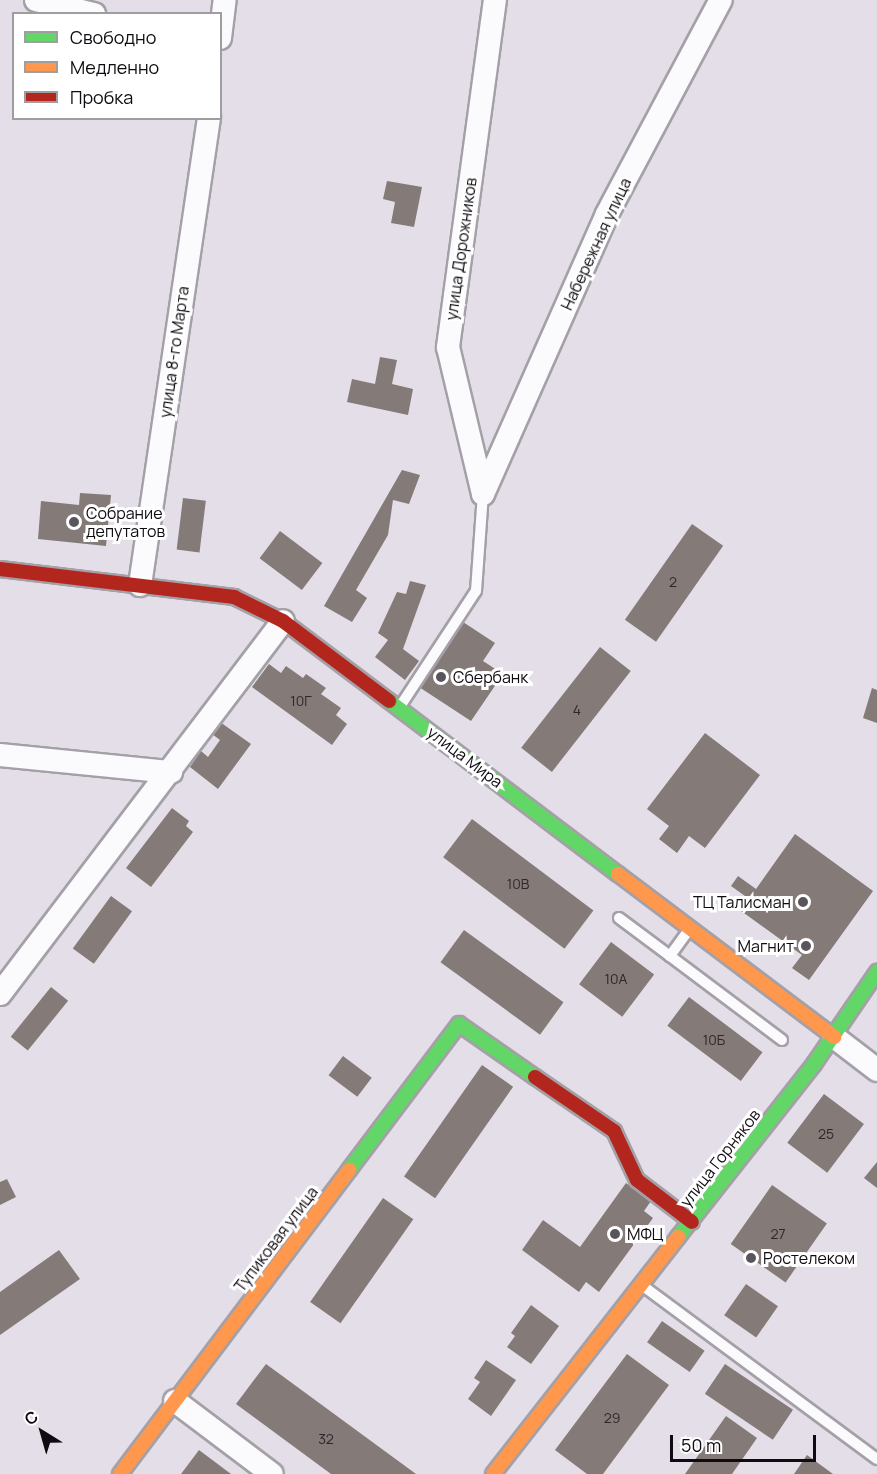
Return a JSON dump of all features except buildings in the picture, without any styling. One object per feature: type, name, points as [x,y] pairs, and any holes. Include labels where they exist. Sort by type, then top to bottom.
[{"type":"main road","name":"улица Мира","points":[[0,569],[234,597],[283,621],[834,1037]]},
{"type":"main road","name":"улица Горняков","points":[[493,1474],[692,1222],[834,1037],[877,972]]},
{"type":"main road","name":"Тупиковая улица","points":[[120,1474],[459,1024],[614,1131],[637,1180],[692,1222]]},
{"type":"street","points":[[36,0],[86,12]]},
{"type":"street","points":[[222,23],[225,0]]},
{"type":"street","name":"улица Дорожников","points":[[483,494],[448,347],[495,0]]},
{"type":"street","name":"Набережная улица","points":[[483,494],[608,214],[721,0]]},
{"type":"street","name":"улица 8-го Марта","points":[[140,585],[209,120]]},
{"type":"street","points":[[0,994],[171,772],[283,621]]},
{"type":"street","points":[[0,755],[171,772]]},
{"type":"street","name":"улица Мира","points":[[834,1037],[877,1070]]},
{"type":"street","points":[[175,1401],[272,1474]]},
{"type":"lane","points":[[399,708],[476,591],[483,494]]},
{"type":"lane","points":[[619,918],[782,1040]]},
{"type":"lane","points":[[670,956],[689,928]]},
{"type":"lane","points":[[642,1286],[877,1459]]},
{"type":"traffic: fast","points":[[389,701],[618,874]]},
{"type":"traffic: fast","points":[[678,1237],[814,1064],[877,972]]},
{"type":"traffic: fast","points":[[349,1170],[459,1024],[535,1077]]},
{"type":"traffic: slow","points":[[618,874],[834,1037]]},
{"type":"traffic: slow","points":[[120,1474],[349,1170]]},
{"type":"traffic: slow","points":[[493,1474],[678,1237]]},
{"type":"traffic: jam","points":[[0,569],[234,597],[283,621],[389,701]]},
{"type":"traffic: jam","points":[[535,1077],[614,1131],[637,1180],[692,1222]]},
{"type":"place","name":"Собрание депутатов","points":[[74,522]]},
{"type":"place","name":"Сбербанк","points":[[441,677]]},
{"type":"place","name":"ТЦ Талисман","points":[[803,902]]},
{"type":"place","name":"Магнит","points":[[806,946]]},
{"type":"place","name":"МФЦ","points":[[615,1234]]},
{"type":"place","name":"Ростелеком","points":[[751,1258]]}]
